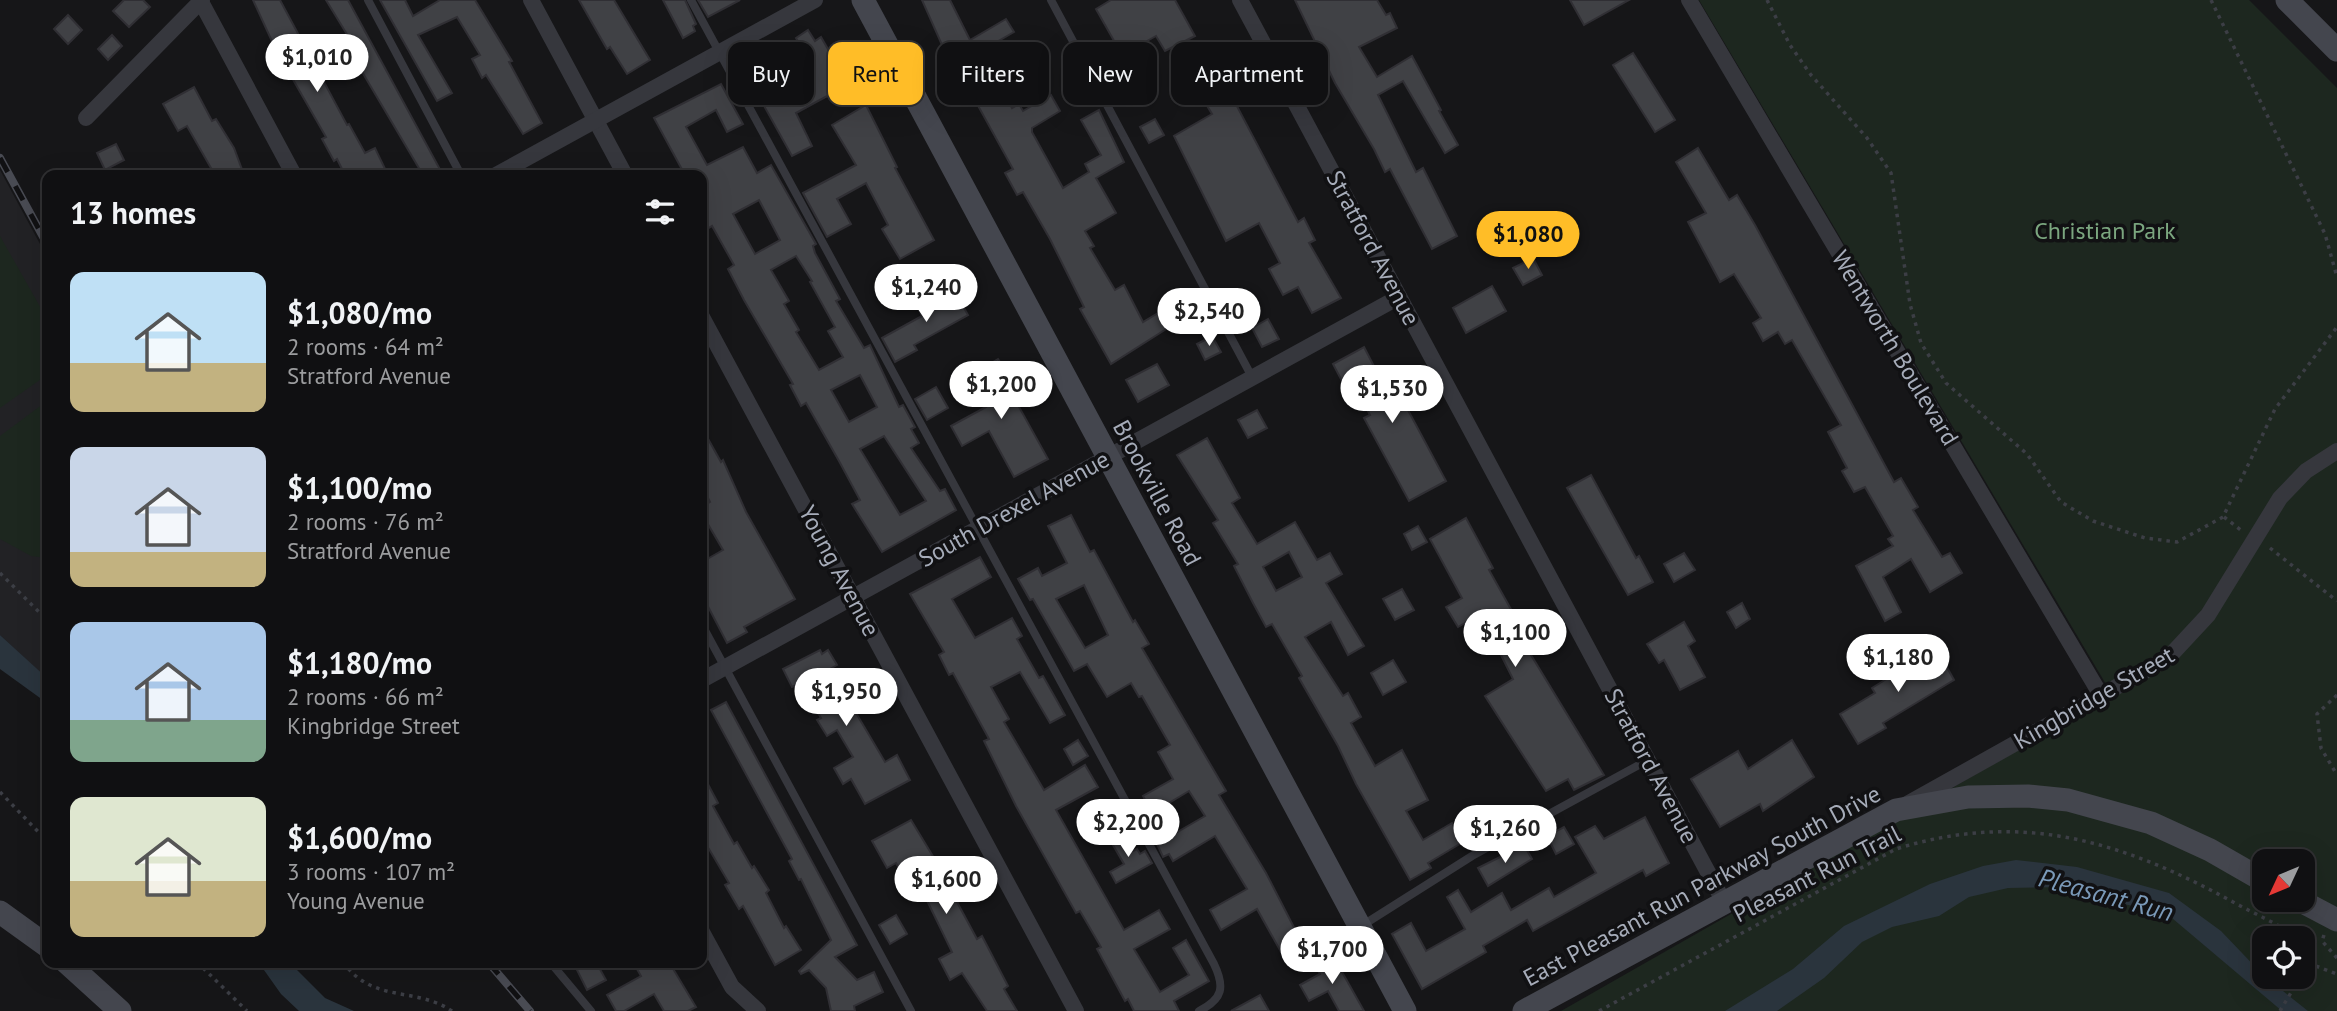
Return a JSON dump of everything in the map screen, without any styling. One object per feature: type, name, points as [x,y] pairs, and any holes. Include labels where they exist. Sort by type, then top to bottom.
[{"type":"street","points":[[86,118],[201,0],[291,170]]},
{"type":"street","points":[[531,0],[622,170]]},
{"type":"street","points":[[505,170],[815,0]]},
{"type":"street","name":"Brookville Road","points":[[863,0],[1405,1011]]},
{"type":"street","name":"Stratford Avenue","points":[[1240,0],[1725,904]]},
{"type":"street","name":"Wentworth Boulevard","points":[[1689,0],[2102,697]]},
{"type":"street","points":[[2287,0],[2337,50]]},
{"type":"street","name":"South Drexel Avenue","points":[[707,677],[1399,297]]},
{"type":"street","name":"Young Avenue","points":[[707,326],[1076,1011]]},
{"type":"street","name":"Kingbridge Street","points":[[1895,810],[2153,668],[2187,641],[2213,607],[2280,498],[2306,471],[2337,451]]},
{"type":"street","name":"East Pleasant Run Parkway South Drive","points":[[1524,1011],[1895,810],[1968,797],[2028,796],[2068,800],[2159,827],[2210,850],[2252,874]]},
{"type":"street","points":[[2315,908],[2337,920]]},
{"type":"street","points":[[0,912],[42,942]]},
{"type":"street","points":[[707,941],[732,987],[758,1011]]},
{"type":"street","points":[[73,968],[120,1011]]},
{"type":"lane","points":[[368,0],[458,170]]},
{"type":"lane","points":[[691,0],[980,528],[1222,981],[1213,1004],[1199,1011]]},
{"type":"lane","points":[[1051,0],[1252,377]]},
{"type":"lane","points":[[707,634],[911,1011]]},
{"type":"lane","points":[[1360,927],[1472,856],[1648,760]]},
{"type":"lane","points":[[555,968],[591,1011]]},
{"type":"path","points":[[1767,0],[1790,44],[1811,75],[1867,138],[1891,173],[1910,303],[1921,343],[1946,383],[2027,454],[2061,502],[2093,521],[2145,538],[2176,542],[2223,517],[2275,409],[2337,327]]},
{"type":"path","points":[[2211,0],[2319,223],[2337,277]]},
{"type":"path","points":[[2223,517],[2242,531]]},
{"type":"path","points":[[2270,548],[2337,601]]},
{"type":"path","points":[[0,573],[42,615]]},
{"type":"path","points":[[2337,695],[2317,714],[2321,748],[2337,775]]},
{"type":"path","points":[[0,792],[42,836]]},
{"type":"path","name":"Pleasant Run Trail","points":[[1599,1011],[1896,849],[1938,837],[2011,831],[2076,837],[2102,843],[2162,865],[2276,926]]},
{"type":"path","points":[[2315,966],[2337,974]]},
{"type":"path","points":[[203,968],[247,1011]]},
{"type":"path","points":[[347,968],[352,976],[373,989],[436,1000],[452,1011]]},
{"type":"path","points":[[2280,1011],[2293,989]]},
{"type":"shaded area","points":[[0,170],[42,248],[42,674],[0,635]]},
{"type":"green space","name":"Christian Park","points":[[1699,0],[2249,0],[2337,88],[2337,1011],[1561,1011],[2113,696]]},
{"type":"green space","points":[[0,236],[42,310],[42,379],[0,408]]},
{"type":"green space","points":[[42,405],[42,557],[31,556],[0,539],[0,436]]},
{"type":"water","points":[[0,635],[42,673],[42,699],[0,669]]},
{"type":"water","name":"Pleasant Run","points":[[2016,860],[2077,867],[2169,893],[2221,931],[2252,963],[2252,986],[2166,913],[2100,899],[2070,887],[2008,888],[1969,897],[1939,916],[1892,927],[1862,942],[1824,978],[1777,1011],[1725,1011],[1793,969],[1844,926],[1930,884],[1983,866]]},
{"type":"water","points":[[263,968],[295,968],[325,998],[354,1011],[299,1011],[281,994]]},
{"type":"water","name":"Pleasant Run","points":[[2256,989],[2280,989],[2308,1011],[2282,1011]]},
{"type":"building","points":[[124,0],[143,0],[150,7],[129,27],[113,11]]},
{"type":"building","points":[[253,0],[280,0],[347,125],[349,124],[365,153],[375,148],[386,170],[342,170],[337,159],[334,161],[322,139],[326,137],[276,50]]},
{"type":"building","points":[[326,0],[348,0],[440,170],[420,170],[361,70],[352,51],[356,49]]},
{"type":"building","points":[[380,0],[405,0],[413,16],[440,0],[475,0],[512,61],[509,62],[542,123],[523,134],[486,75],[482,78],[472,59],[480,55],[457,17],[418,35],[452,93],[437,101]]},
{"type":"building","points":[[579,0],[614,0],[650,60],[627,74],[610,47],[607,49]]},
{"type":"building","points":[[663,0],[685,0],[696,24],[693,26],[695,31],[683,38]]},
{"type":"building","points":[[698,0],[740,0],[708,17]]},
{"type":"building","points":[[922,0],[950,0],[970,40],[1006,19],[1014,32],[997,42],[941,42]]},
{"type":"building","points":[[1111,0],[1175,0],[1195,36],[1183,42],[1171,42],[1171,48],[1165,51],[1156,36],[1145,42],[1115,42],[1096,9]]},
{"type":"building","points":[[1295,0],[1377,0],[1386,15],[1390,13],[1397,28],[1359,47],[1377,77],[1412,56],[1441,110],[1439,111],[1458,145],[1445,153],[1403,81],[1378,95],[1416,172],[1423,168],[1457,236],[1432,249],[1390,169],[1385,172],[1335,83],[1328,68],[1328,42],[1315,42]]},
{"type":"building","points":[[1570,0],[1629,0],[1584,25]]},
{"type":"building","points":[[68,15],[82,30],[68,44],[54,29]]},
{"type":"building","points":[[808,30],[815,41],[821,37],[828,49],[828,96],[814,103],[814,42],[798,42],[796,38]]},
{"type":"building","points":[[112,35],[122,46],[108,60],[98,49]]},
{"type":"building","points":[[1633,53],[1675,120],[1655,132],[1613,65]]},
{"type":"building","points":[[721,84],[728,97],[728,105],[733,105],[743,124],[727,132],[716,110],[686,127],[707,165],[743,147],[757,173],[771,165],[816,244],[813,246],[815,253],[840,299],[836,301],[864,348],[870,345],[899,407],[903,405],[915,427],[911,429],[919,443],[911,448],[940,491],[945,489],[956,510],[882,552],[852,504],[860,500],[839,461],[806,403],[801,406],[790,385],[793,384],[728,269],[734,265],[712,226],[707,229],[707,170],[682,170],[654,118]],"holes":[[[759,200],[780,240],[755,254],[733,214]],[[796,256],[812,281],[810,282],[835,327],[828,331],[843,357],[819,370],[796,332],[799,330],[784,304],[789,301],[771,270]],[[860,375],[877,407],[849,422],[831,390]],[[884,436],[926,501],[900,515],[860,449]]]},
{"type":"building","points":[[194,87],[212,121],[216,119],[234,148],[242,170],[212,170],[187,126],[178,131],[163,104]]},
{"type":"building","points":[[1051,95],[1060,111],[1032,128],[1032,132],[1063,188],[1089,172],[1085,164],[1101,155],[1081,120],[1099,110],[1124,162],[1096,178],[1116,213],[1085,231],[1094,246],[1090,248],[1115,290],[1124,285],[1143,322],[1173,304],[1182,319],[1111,364],[1080,309],[1084,307],[1050,239],[1023,192],[1017,195],[1005,173],[1013,169],[978,105],[1010,105],[1012,108],[1020,105],[1023,111],[1034,105],[1049,105]]},
{"type":"building","points":[[764,105],[811,105],[796,113],[812,146],[792,156]]},
{"type":"building","points":[[866,105],[897,167],[895,168],[934,240],[900,259],[882,229],[888,225],[866,183],[837,199],[851,224],[827,237],[803,193],[856,165],[832,125]]},
{"type":"building","points":[[1207,105],[1236,105],[1298,222],[1304,218],[1315,240],[1309,243],[1341,298],[1312,313],[1298,287],[1283,295],[1269,269],[1280,263],[1259,223],[1226,241],[1174,136],[1212,114]]},
{"type":"building","points":[[1155,119],[1164,135],[1149,143],[1140,127]]},
{"type":"building","points":[[116,144],[124,160],[105,170],[97,153]]},
{"type":"building","points":[[1698,148],[1729,200],[1737,195],[1755,225],[1894,482],[1901,478],[1918,507],[1913,510],[1942,557],[1950,553],[1962,573],[1930,592],[1911,559],[1883,577],[1901,612],[1885,621],[1856,566],[1893,546],[1888,539],[1893,536],[1865,487],[1854,492],[1842,471],[1847,468],[1828,432],[1841,425],[1792,340],[1785,344],[1778,332],[1763,341],[1753,323],[1761,318],[1734,274],[1720,282],[1688,222],[1706,213],[1676,162]]},
{"type":"building","points":[[1533,258],[1542,275],[1523,285],[1513,268]]},
{"type":"building","points":[[1492,286],[1506,311],[1466,333],[1453,308]]},
{"type":"building","points":[[953,288],[968,315],[914,345],[917,350],[895,362],[882,338],[922,316],[918,308]]},
{"type":"building","points":[[1268,319],[1279,339],[1262,347],[1252,328]]},
{"type":"building","points":[[1212,336],[1221,352],[1205,360],[1197,344]]},
{"type":"building","points":[[1364,347],[1378,374],[1386,369],[1446,481],[1409,501],[1364,418],[1370,415],[1352,381],[1344,385],[1333,364]]},
{"type":"building","points":[[998,359],[1015,385],[1009,389],[1048,459],[1014,477],[989,431],[962,446],[951,426],[986,407],[968,377]]},
{"type":"building","points":[[1157,364],[1169,385],[1138,402],[1126,380]]},
{"type":"building","points":[[936,387],[948,408],[927,420],[915,399]]},
{"type":"building","points":[[1257,410],[1267,428],[1248,438],[1238,420]]},
{"type":"building","points":[[707,437],[721,462],[723,460],[746,512],[795,599],[744,627],[747,632],[727,643],[707,605],[707,559],[723,550],[707,523],[707,504],[710,502],[707,496]]},
{"type":"building","points":[[1207,438],[1240,498],[1232,503],[1257,544],[1295,522],[1317,560],[1330,553],[1342,574],[1326,583],[1364,646],[1348,655],[1331,622],[1305,637],[1343,696],[1348,693],[1361,717],[1351,723],[1375,766],[1402,750],[1428,800],[1406,811],[1423,840],[1452,823],[1463,842],[1428,863],[1431,868],[1410,880],[1299,678],[1302,676],[1272,624],[1266,627],[1253,603],[1234,566],[1238,564],[1213,523],[1218,520],[1177,455]],"holes":[[[1289,552],[1302,577],[1276,591],[1263,567]]]},
{"type":"building","points":[[1591,475],[1636,558],[1639,556],[1653,582],[1628,595],[1567,488]]},
{"type":"building","points":[[1071,515],[1090,552],[1094,550],[1133,622],[1135,620],[1149,644],[1142,648],[1226,791],[1219,795],[1266,873],[1301,941],[1281,952],[1257,909],[1221,930],[1210,910],[1247,889],[1215,836],[1173,861],[1169,854],[1163,857],[1157,844],[1205,816],[1189,791],[1152,813],[1143,796],[1173,779],[1158,752],[1170,745],[1142,696],[1139,697],[1131,683],[1107,697],[1087,664],[1074,671],[1033,599],[1030,600],[1018,579],[1038,568],[1042,576],[1067,563],[1048,526]],"holes":[[[1084,585],[1108,635],[1085,648],[1056,599]]]},
{"type":"building","points":[[1466,518],[1493,568],[1489,570],[1522,629],[1517,632],[1604,775],[1574,790],[1568,779],[1546,791],[1485,696],[1513,679],[1501,655],[1479,615],[1458,627],[1446,607],[1462,598],[1430,539]]},
{"type":"building","points":[[1418,526],[1427,542],[1412,550],[1404,534]]},
{"type":"building","points":[[1684,553],[1695,570],[1674,582],[1664,564]]},
{"type":"building","points":[[980,557],[991,577],[952,599],[975,638],[1012,618],[1022,636],[1017,639],[1039,678],[1043,676],[1065,715],[1050,723],[1020,672],[991,687],[1009,719],[1004,722],[1044,790],[1085,765],[1098,787],[1056,810],[1124,930],[1159,910],[1170,929],[1134,949],[1160,992],[1189,975],[1173,948],[1186,940],[1209,981],[1174,1001],[1179,1011],[1134,1011],[1128,999],[1125,1001],[1097,949],[1101,947],[1080,911],[1076,913],[1016,806],[984,741],[989,739],[953,673],[949,675],[939,655],[944,652],[910,594]]},
{"type":"building","points":[[1402,589],[1414,610],[1395,620],[1383,599]]},
{"type":"building","points":[[1742,603],[1750,619],[1736,628],[1727,612]]},
{"type":"building","points":[[1684,622],[1695,641],[1688,646],[1705,677],[1680,690],[1664,660],[1659,663],[1647,644]]},
{"type":"building","points":[[1934,644],[1954,680],[1883,723],[1886,728],[1858,744],[1840,714],[1875,693],[1872,688],[1909,665],[1906,660]]},
{"type":"building","points":[[820,650],[822,654],[828,650],[837,665],[830,669],[885,762],[897,755],[910,780],[865,804],[851,779],[843,784],[834,768],[853,757],[837,730],[827,736],[817,720],[821,718],[801,683],[792,687],[783,669]]},
{"type":"building","points":[[1393,660],[1406,682],[1383,695],[1371,673]]},
{"type":"building","points":[[726,702],[857,945],[835,957],[857,980],[874,972],[883,992],[854,1006],[855,1011],[831,1011],[826,988],[809,970],[801,974],[799,971],[831,940],[801,879],[799,880],[789,861],[792,859],[711,710]]},
{"type":"building","points":[[1078,740],[1088,756],[1073,765],[1064,749]]},
{"type":"building","points":[[1792,740],[1814,777],[1763,811],[1760,804],[1720,827],[1691,779],[1738,751],[1748,769]]},
{"type":"building","points":[[707,782],[718,803],[713,806],[734,844],[737,842],[752,868],[754,866],[769,890],[766,893],[784,928],[786,926],[801,950],[775,965],[743,906],[739,909],[725,885],[729,883],[709,849],[707,850]]},
{"type":"building","points":[[1645,817],[1669,863],[1646,876],[1643,870],[1533,931],[1527,920],[1483,946],[1486,952],[1422,989],[1392,934],[1411,923],[1426,951],[1465,929],[1447,897],[1458,890],[1471,912],[1502,893],[1511,910],[1549,888],[1554,897],[1596,873],[1575,837],[1595,826],[1604,839]]},
{"type":"building","points":[[911,820],[960,901],[957,902],[977,939],[982,936],[1008,986],[1004,989],[1017,1011],[987,1011],[962,973],[950,980],[939,959],[952,952],[919,884],[911,889],[896,863],[887,868],[872,841]]},
{"type":"building","points":[[1564,827],[1574,844],[1556,854],[1547,836]]},
{"type":"building","points":[[1123,834],[1133,851],[1137,849],[1140,854],[1145,851],[1152,863],[1116,883],[1110,872],[1124,864],[1110,840]]},
{"type":"building","points":[[1524,845],[1532,859],[1488,886],[1478,868]]},
{"type":"building","points":[[896,915],[907,934],[890,944],[879,925]]},
{"type":"building","points":[[1331,953],[1364,1011],[1339,1011],[1328,991],[1309,1001],[1300,985],[1320,974],[1314,963]]},
{"type":"building","points":[[599,968],[606,980],[587,990],[577,970]]},
{"type":"building","points":[[636,968],[673,968],[696,1007],[688,1011],[664,1011],[654,994],[624,1011],[616,1011],[607,995],[641,976]]},
{"type":"building","points":[[1260,995],[1269,1011],[1231,1011]]},
{"type":"railway","points":[[0,158],[42,235]]},
{"type":"railway","points":[[493,968],[530,1011]]}]
